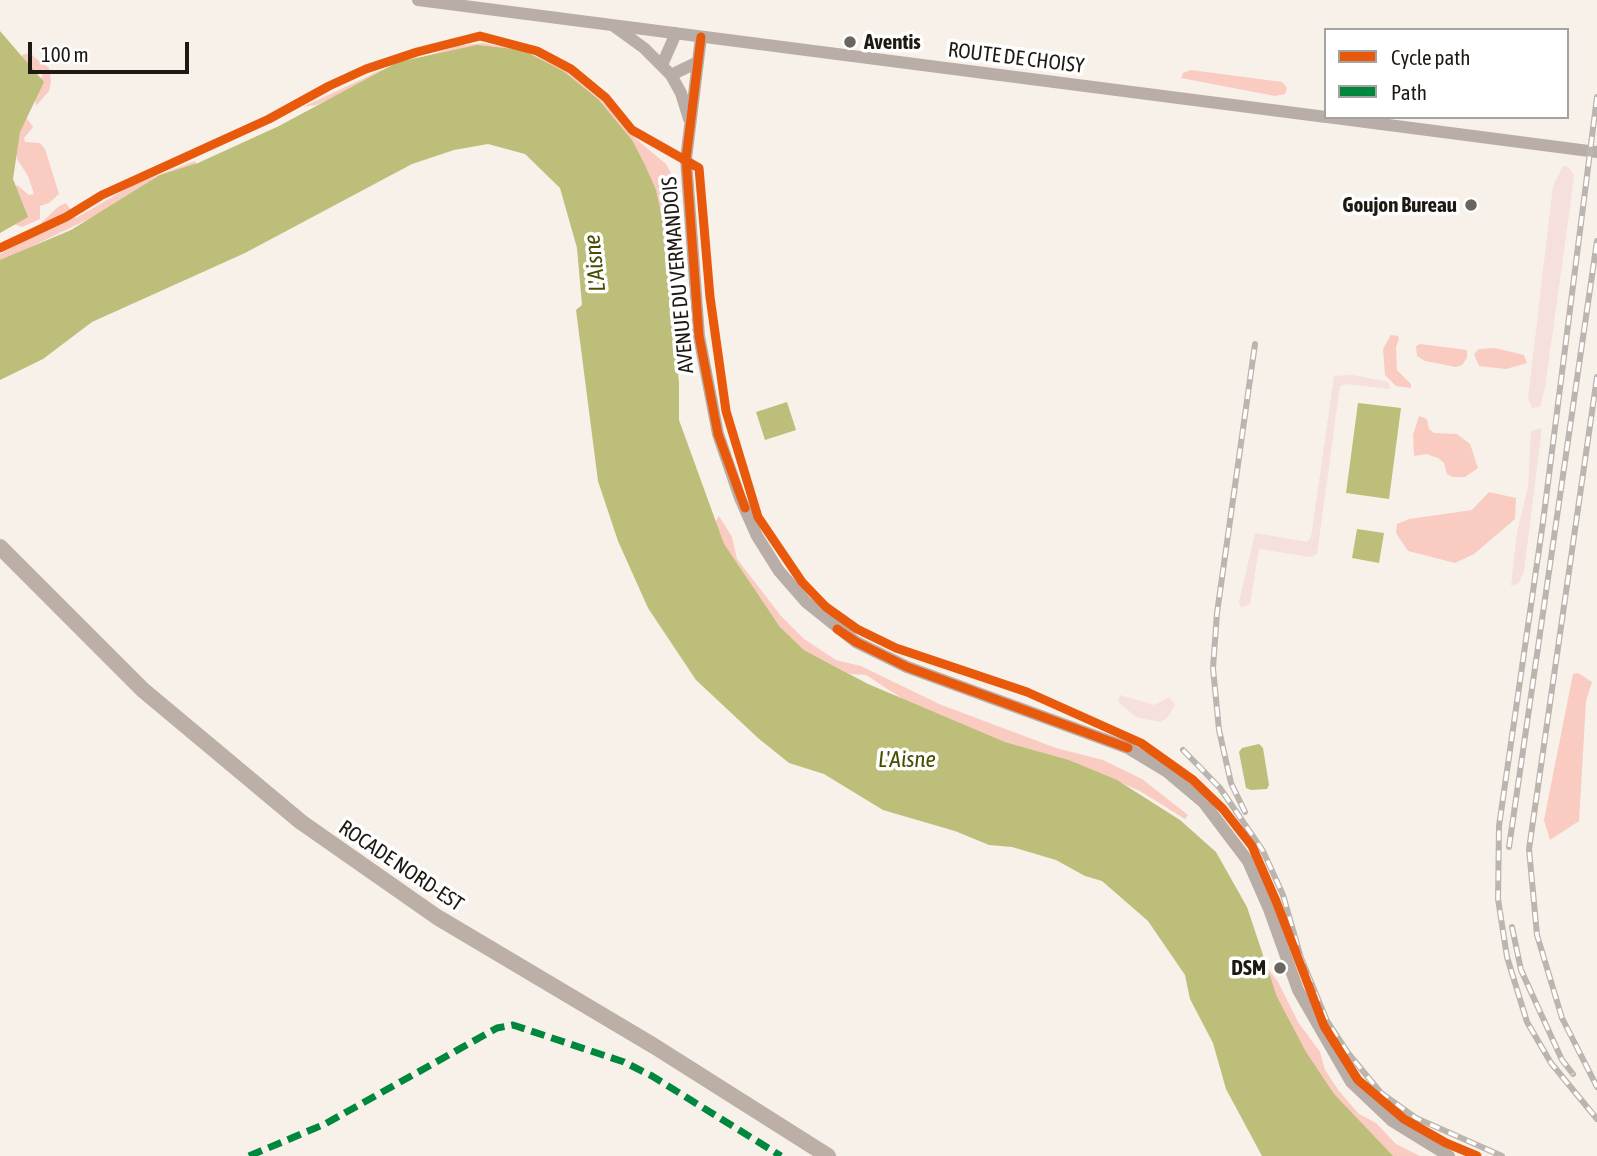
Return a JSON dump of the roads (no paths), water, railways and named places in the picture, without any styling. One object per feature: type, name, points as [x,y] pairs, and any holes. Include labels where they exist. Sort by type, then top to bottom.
[{"type":"main road","name":"ROCADE NORD-EST","points":[[0,547],[143,690],[301,822],[438,917],[654,1046],[828,1156]]},
{"type":"street","name":"ROUTE DE CHOISY","points":[[418,0],[1324,117]]},
{"type":"street","points":[[612,25],[666,70],[681,93],[692,125]]},
{"type":"street","points":[[666,70],[676,33]]},
{"type":"street","name":"AVENUE DU VERMANDOIS","points":[[701,37],[686,159],[699,336],[718,434],[740,498],[757,536],[779,571],[806,603],[856,642],[907,667],[1128,748],[1166,771],[1204,803],[1248,861],[1269,909],[1297,990],[1351,1082],[1391,1121],[1449,1156]]},
{"type":"street","points":[[666,70],[698,62]]},
{"type":"street","name":"ROUTE DE CHOISY","points":[[1342,119],[1597,152]]},
{"type":"water","points":[[0,31],[44,82],[20,132],[13,179],[28,217],[0,233]]},
{"type":"water","name":"L'Aisne","points":[[477,45],[523,50],[563,71],[598,99],[632,140],[656,190],[664,226],[679,383],[679,420],[724,544],[780,627],[804,650],[868,684],[1005,742],[1069,760],[1117,780],[1180,820],[1216,852],[1247,907],[1277,997],[1306,1052],[1334,1094],[1393,1156],[1262,1156],[1226,1089],[1213,1043],[1190,999],[1185,975],[1148,921],[1102,881],[1085,876],[1056,860],[1012,847],[989,845],[955,831],[883,810],[824,774],[789,763],[696,680],[648,608],[618,541],[598,481],[576,310],[582,305],[577,248],[560,188],[525,154],[488,144],[454,150],[412,164],[245,253],[92,322],[43,359],[0,380],[0,260],[71,230],[160,175],[198,163],[279,126],[398,62]]},
{"type":"water","points":[[787,402],[796,430],[765,440],[756,412]]},
{"type":"water","points":[[1358,403],[1401,408],[1389,499],[1346,493]]},
{"type":"water","points":[[1357,529],[1384,533],[1379,563],[1352,558]]},
{"type":"water","points":[[1259,744],[1263,748],[1269,785],[1267,789],[1251,790],[1246,788],[1239,752],[1242,748]]},
{"type":"railway","points":[[1597,97],[1543,522],[1499,826],[1498,899],[1507,957],[1527,1022],[1551,1063],[1597,1119]]},
{"type":"railway","points":[[1509,847],[1597,241]]},
{"type":"railway","points":[[1245,812],[1231,783],[1219,730],[1213,668],[1217,613],[1255,344]]},
{"type":"railway","points":[[1597,377],[1529,849],[1537,935],[1562,1018],[1597,1087]]},
{"type":"railway","points":[[1183,750],[1220,788],[1263,851],[1283,895],[1301,958],[1327,1021],[1348,1053],[1381,1093],[1416,1118],[1502,1156]]},
{"type":"railway","points":[[1512,927],[1521,970],[1562,1060],[1573,1074]]},
{"type":"place","name":"Aventis","points":[[850,42]]},
{"type":"place","name":"Goujon Bureau","points":[[1471,205]]},
{"type":"place","name":"DSM","points":[[1280,968]]}]
